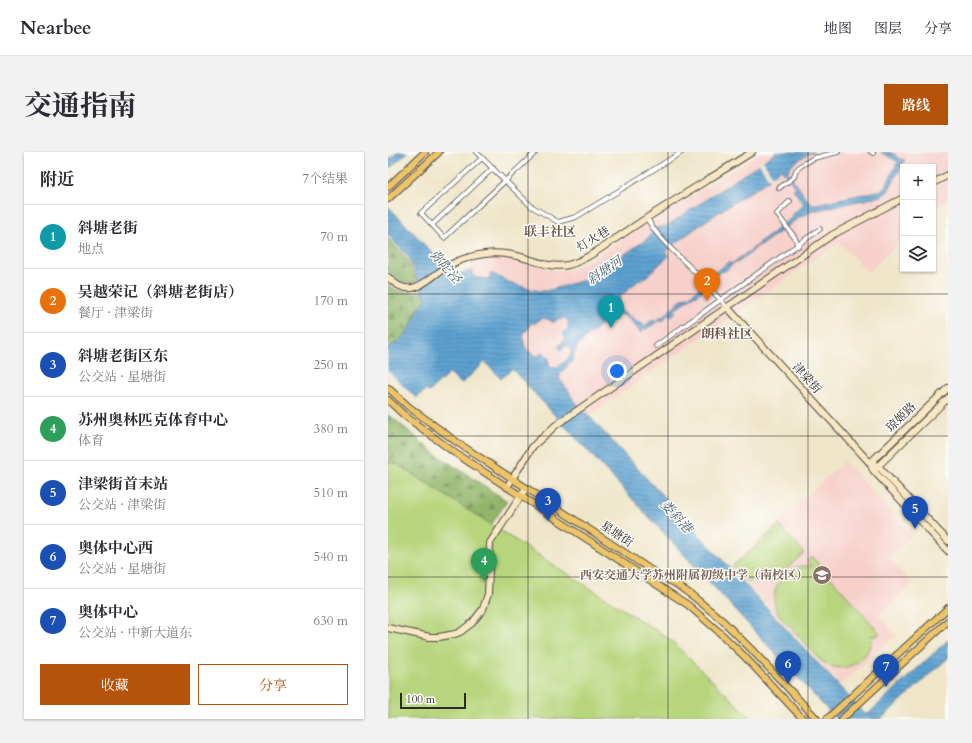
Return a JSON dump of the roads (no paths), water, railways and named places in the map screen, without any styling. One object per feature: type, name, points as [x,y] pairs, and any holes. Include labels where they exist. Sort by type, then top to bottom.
[{"type":"main road","points":[[388,187],[425,152]]},
{"type":"main road","points":[[388,200],[439,152]]},
{"type":"main road","name":"星塘街","points":[[388,388],[424,419],[458,443],[694,597],[751,649],[817,719]]},
{"type":"main road","name":"星塘街","points":[[388,400],[404,415],[455,453],[688,605],[744,656],[803,719]]},
{"type":"main road","points":[[829,717],[948,608]]},
{"type":"main road","points":[[842,719],[948,621]]},
{"type":"street","points":[[482,158],[421,213],[444,238],[536,152]]},
{"type":"street","points":[[478,153],[531,206],[558,222],[576,217],[682,152]]},
{"type":"street","name":"灯火巷","points":[[388,277],[400,286],[405,288],[413,288],[426,282],[447,266],[466,258],[477,255],[499,253],[513,255],[544,264],[568,265],[575,263],[589,256],[752,152]]},
{"type":"street","points":[[779,188],[794,177],[796,170],[808,161],[838,152]]},
{"type":"street","points":[[432,225],[493,168]]},
{"type":"street","points":[[936,181],[948,175]]},
{"type":"street","points":[[507,487],[534,446],[556,425],[832,235],[900,200]]},
{"type":"street","points":[[790,202],[777,214],[795,238],[798,246]]},
{"type":"street","points":[[647,218],[652,227],[727,307]]},
{"type":"street","points":[[656,346],[820,229]]},
{"type":"street","name":"津梁街","points":[[727,307],[870,463],[948,541]]},
{"type":"street","name":"琼姬路","points":[[870,463],[948,388]]},
{"type":"street","name":"琼姬路","points":[[876,468],[948,398]]},
{"type":"street","name":"津梁街","points":[[876,468],[948,551]]},
{"type":"street","points":[[388,628],[430,637],[439,637],[460,632],[472,623],[483,609],[488,594],[490,543],[526,488]]},
{"type":"water","points":[[397,152],[408,152],[391,167],[388,167],[388,161]]},
{"type":"water","points":[[775,152],[814,152],[809,153],[790,166],[788,172],[812,204],[882,190],[898,162],[881,152],[892,153],[899,159],[905,160],[903,164],[900,164],[900,169],[888,191],[882,196],[813,210],[804,216],[803,215],[760,246],[759,245],[737,263],[732,264],[724,272],[723,271],[716,275],[717,277],[714,279],[715,280],[696,296],[695,295],[674,310],[676,312],[671,316],[670,314],[662,321],[661,319],[645,330],[644,329],[641,333],[628,318],[620,314],[610,316],[577,346],[572,361],[561,373],[559,379],[574,400],[865,714],[868,714],[948,640],[948,658],[881,719],[836,719],[512,369],[501,379],[485,362],[461,384],[450,373],[429,392],[426,390],[388,420],[388,348],[398,342],[405,335],[412,324],[417,311],[426,300],[409,258],[388,235],[388,206],[443,264],[450,274],[473,271],[473,277],[490,279],[490,274],[493,274],[511,283],[534,290],[543,291],[587,279],[647,239],[656,228],[668,225]],"holes":[[[781,169],[795,187],[793,189],[804,205],[792,214],[793,217],[731,264],[729,262],[711,275],[689,297],[683,298],[663,317],[661,316],[656,321],[653,319],[645,326],[621,311],[618,306],[621,296],[639,280],[641,281],[669,256],[665,252],[702,223],[769,180],[768,178]],[[564,317],[569,323],[567,325],[569,327],[563,333],[565,337],[564,340],[558,346],[561,350],[565,346],[568,346],[571,352],[569,357],[555,368],[552,368],[549,364],[549,358],[543,352],[538,356],[526,348],[524,344],[524,333],[530,327],[529,326],[532,322],[534,324],[542,318],[548,319],[554,323],[559,318],[561,320]]]},
{"type":"place","name":"吴越荣记（斜塘老街店）","points":[[707,301]]},
{"type":"place","name":"斜塘老街","points":[[611,328]]},
{"type":"place","name":"斜塘老街区东","points":[[548,521]]},
{"type":"place","name":"津梁街首末站","points":[[915,529]]},
{"type":"place","name":"西安交通大学苏州附属初级中学（南校区）","points":[[822,575]]},
{"type":"place","name":"苏州奥林匹克体育中心","points":[[484,581]]},
{"type":"place","name":"奥体中心西","points":[[788,684]]},
{"type":"place","name":"奥体中心","points":[[886,687]]},
{"type":"district","name":"联丰社区","points":[[550,231]]},
{"type":"district","name":"朗科社区","points":[[727,333]]},
{"type":"water label","name":"弥陀泾","points":[[446,266]]},
{"type":"water label","name":"斜塘河","points":[[604,270]]},
{"type":"water label","name":"娄斜港","points":[[677,516]]}]
